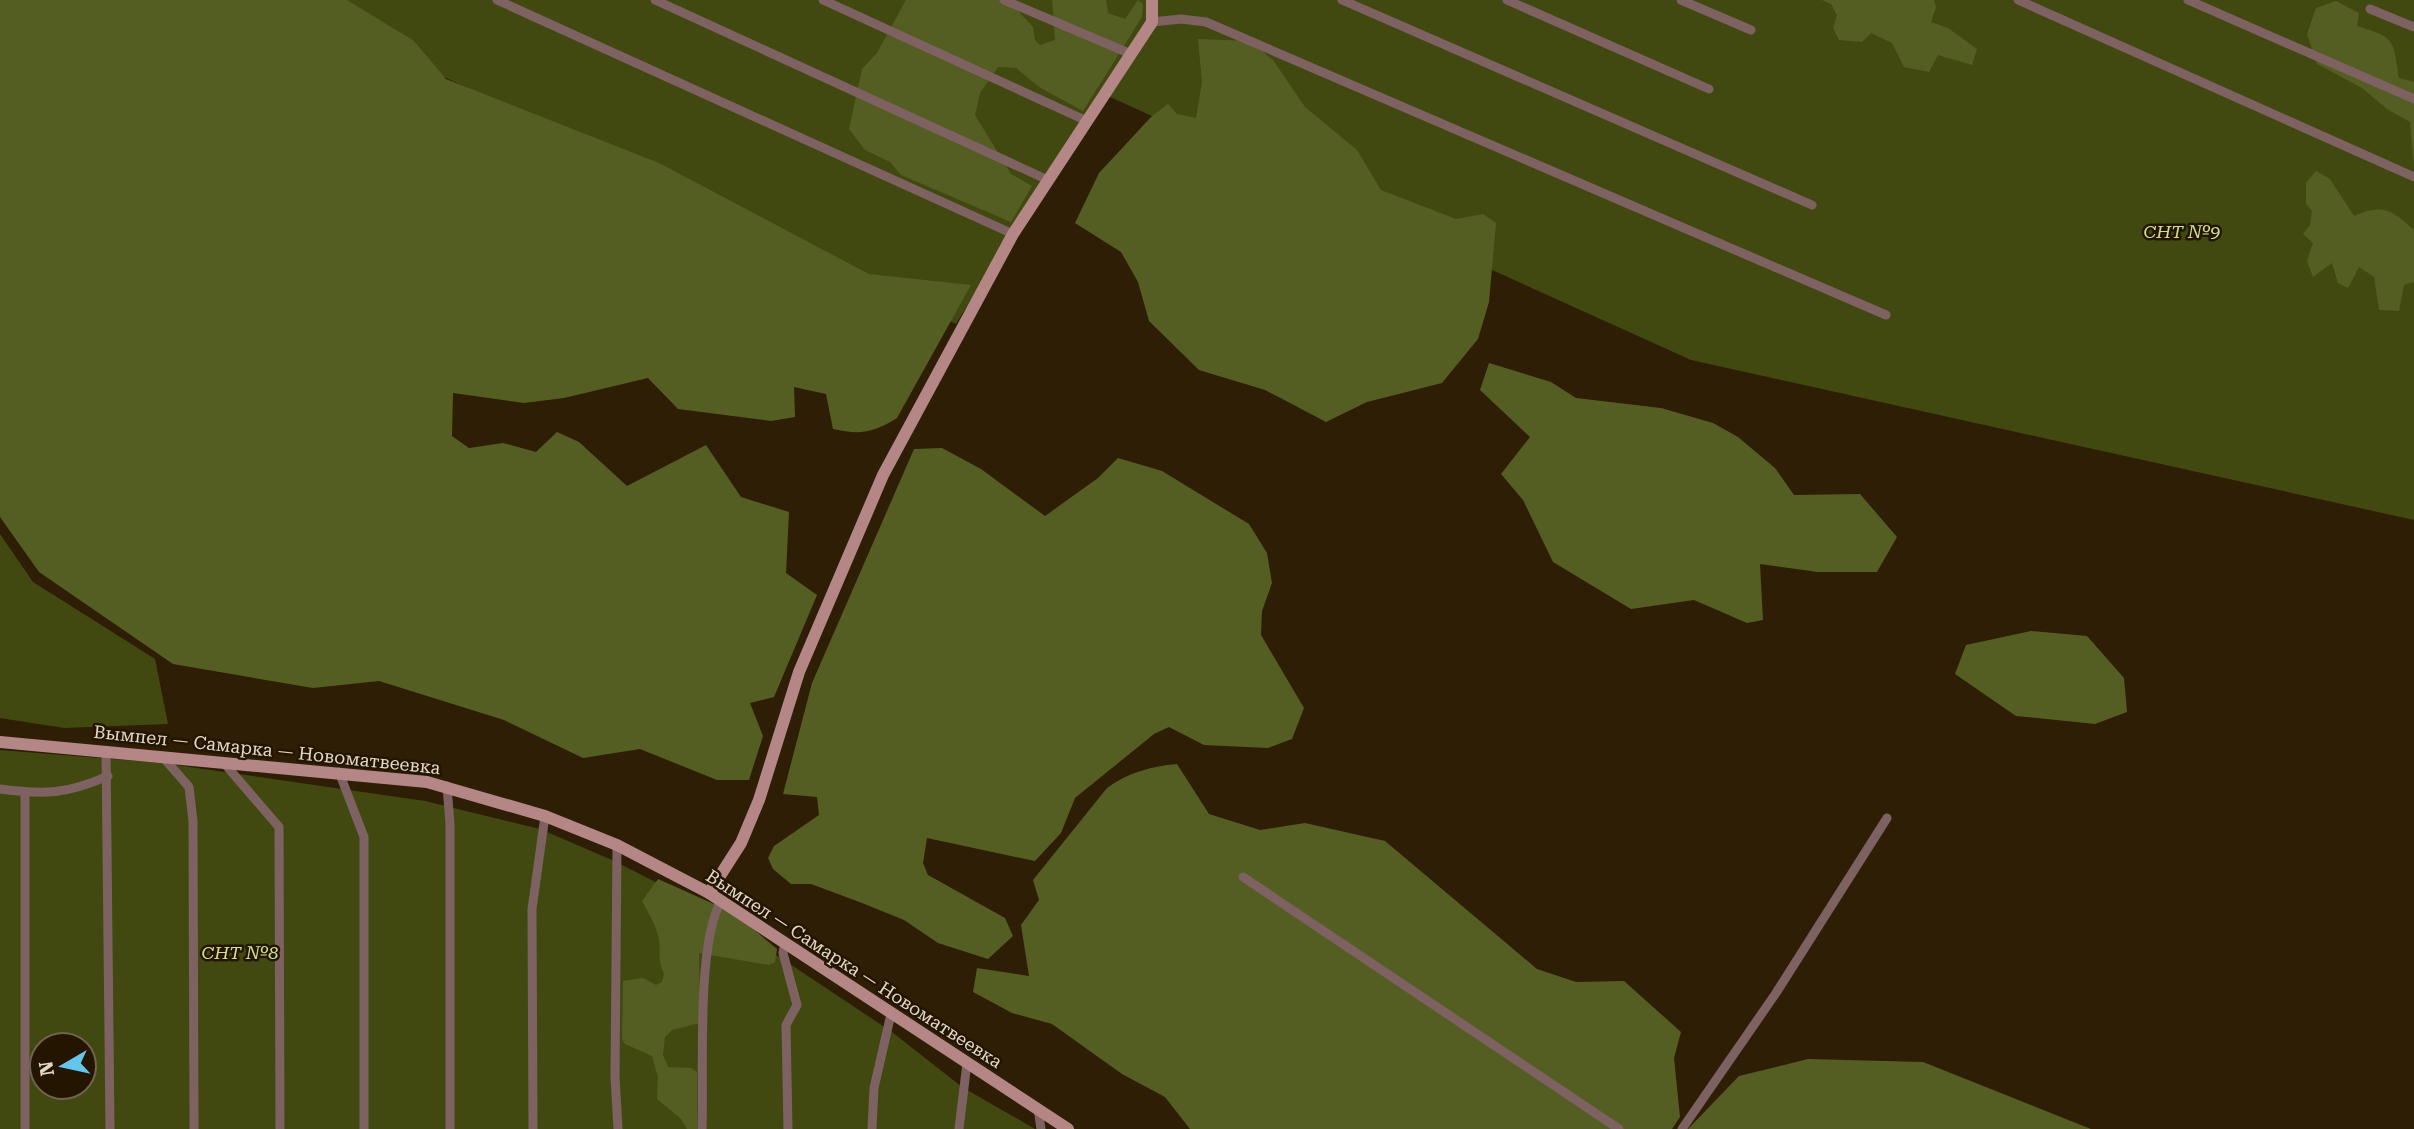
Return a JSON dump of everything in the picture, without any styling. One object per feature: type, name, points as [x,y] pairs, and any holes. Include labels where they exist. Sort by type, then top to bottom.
[{"type":"main road","points":[[709,893],[741,843],[757,806],[799,672],[883,475],[1013,234],[1152,22],[1152,0]]},
{"type":"main road","name":"Вымпел — Самарка — Новоматвеевка","points":[[0,742],[339,772],[447,786],[545,816],[617,845],[709,893],[1068,1129]]},
{"type":"street","points":[[497,0],[1013,234]]},
{"type":"street","points":[[655,0],[1048,180]]},
{"type":"street","points":[[823,0],[1087,121]]},
{"type":"street","points":[[1004,0],[1131,54]]},
{"type":"street","points":[[1342,0],[1812,205]]},
{"type":"street","points":[[1507,0],[1709,89]]},
{"type":"street","points":[[1681,0],[1751,30]]},
{"type":"street","points":[[2018,0],[2414,177]]},
{"type":"street","points":[[2188,0],[2414,99]]},
{"type":"street","points":[[2370,9],[2414,27]]},
{"type":"street","points":[[1152,22],[1181,19],[1206,22],[1886,315]]},
{"type":"street","points":[[106,751],[110,1129]]},
{"type":"street","points":[[162,757],[188,787],[193,821],[194,1129]]},
{"type":"street","points":[[223,762],[279,827],[280,1129]]},
{"type":"street","points":[[339,772],[363,837],[364,1129]]},
{"type":"street","points":[[0,789],[25,793],[74,791],[108,776]]},
{"type":"street","points":[[447,786],[450,824],[450,1129]]},
{"type":"street","points":[[25,793],[25,1129]]},
{"type":"street","points":[[534,1129],[532,909],[545,816]]},
{"type":"street","points":[[1682,1129],[1776,993],[1887,818]]},
{"type":"street","points":[[617,845],[615,1077],[618,1129]]},
{"type":"street","points":[[1243,877],[1619,1129]]},
{"type":"street","points":[[702,1129],[706,953],[715,912],[721,901]]},
{"type":"street","points":[[785,942],[783,953],[797,1005],[786,1025],[788,1129]]},
{"type":"street","points":[[872,1129],[874,1088],[891,1014]]},
{"type":"street","points":[[959,1129],[967,1063]]},
{"type":"street","points":[[1038,1108],[1041,1129]]},
{"type":"green space","points":[[0,0],[347,0],[414,41],[446,79],[659,163],[869,274],[971,285],[897,418],[881,427],[866,431],[833,429],[826,394],[794,387],[795,417],[771,421],[678,409],[648,378],[564,398],[524,403],[453,393],[452,436],[469,448],[503,443],[536,452],[557,432],[579,442],[627,486],[706,445],[741,497],[789,512],[786,573],[817,595],[774,697],[750,703],[763,736],[749,780],[717,780],[640,749],[583,758],[504,720],[379,681],[313,688],[173,664],[39,572],[0,517]]},
{"type":"green space","name":"СНТ №9","points":[[285,0],[2414,0],[2414,520],[1691,360],[1099,92],[956,324]]},
{"type":"green space","points":[[906,0],[1008,0],[1033,27],[1035,40],[1040,45],[1055,40],[1052,0],[1106,0],[1108,13],[1125,19],[1138,0],[1143,4],[1142,17],[1083,111],[1039,87],[1016,68],[998,67],[980,93],[975,115],[1011,174],[1032,186],[1011,222],[901,175],[890,162],[865,150],[849,129],[862,69],[877,53]]},
{"type":"green space","points":[[1822,0],[1934,0],[1936,7],[1931,22],[1948,28],[1977,49],[1972,65],[1938,55],[1929,72],[1904,67],[1892,43],[1871,33],[1862,42],[1839,40],[1833,28],[1837,15],[1831,4]]},
{"type":"green space","points":[[2336,1],[2359,13],[2357,26],[2386,37],[2393,48],[2399,78],[2414,82],[2414,166],[2410,122],[2387,109],[2362,88],[2317,64],[2307,34],[2316,8]]},
{"type":"green space","points":[[1198,39],[1250,41],[1273,60],[1305,107],[1357,150],[1381,190],[1456,219],[1483,214],[1496,223],[1489,302],[1478,339],[1442,383],[1367,402],[1326,422],[1265,390],[1199,370],[1149,321],[1138,282],[1121,252],[1075,223],[1099,173],[1152,116],[1168,104],[1177,114],[1196,118],[1202,82]]},
{"type":"green space","points":[[2316,171],[2330,179],[2354,216],[2380,209],[2393,213],[2414,230],[2414,282],[2404,285],[2399,311],[2379,310],[2374,277],[2359,267],[2348,288],[2338,283],[2332,263],[2313,277],[2307,261],[2313,243],[2303,234],[2310,225],[2312,211],[2306,204],[2306,183]]},
{"type":"green space","points":[[1489,363],[1551,382],[1576,398],[1661,408],[1713,423],[1738,437],[1775,468],[1794,495],[1860,494],[1897,537],[1877,572],[1818,572],[1760,564],[1763,620],[1747,623],[1694,600],[1631,609],[1553,562],[1523,500],[1501,474],[1530,437],[1480,390]]},
{"type":"green space","points":[[942,448],[981,469],[1045,516],[1098,478],[1118,458],[1162,471],[1249,524],[1267,553],[1272,583],[1262,611],[1261,635],[1304,708],[1292,739],[1268,748],[1204,745],[1169,727],[1154,734],[1075,798],[1061,833],[1035,861],[927,838],[923,863],[928,875],[1005,918],[1013,936],[988,959],[938,943],[904,920],[862,903],[811,884],[791,884],[773,869],[768,858],[774,846],[819,815],[817,797],[783,794],[812,683],[914,449]]},
{"type":"green space","points":[[0,534],[33,582],[155,659],[168,724],[64,728],[0,718]]},
{"type":"green space","points":[[2031,631],[2087,636],[2124,678],[2127,712],[2095,724],[2016,716],[1955,674],[1966,645]]},
{"type":"green space","name":"СНТ №8","points":[[0,750],[162,763],[425,801],[540,829],[612,860],[701,905],[892,1032],[962,1087],[1035,1129],[0,1129]]},
{"type":"green space","points":[[1177,764],[1209,814],[1260,830],[1305,823],[1385,841],[1537,969],[1576,982],[1624,981],[1681,1032],[1674,1058],[1680,1117],[1672,1129],[1190,1129],[1165,1097],[1122,1074],[1052,1024],[1012,1013],[973,992],[977,968],[1029,976],[1021,925],[1039,900],[1033,880],[1107,788],[1140,771]]},
{"type":"green space","points":[[658,879],[734,913],[777,949],[775,962],[769,965],[699,953],[700,1023],[672,1030],[665,1037],[663,1055],[668,1067],[691,1068],[697,1072],[697,1129],[687,1129],[681,1119],[657,1099],[658,1077],[652,1056],[625,1044],[622,1039],[623,981],[643,978],[656,985],[662,982],[664,973],[659,939],[642,901]]},
{"type":"green space","points":[[1808,1059],[1923,1062],[2091,1129],[1688,1129],[1739,1076]]}]
